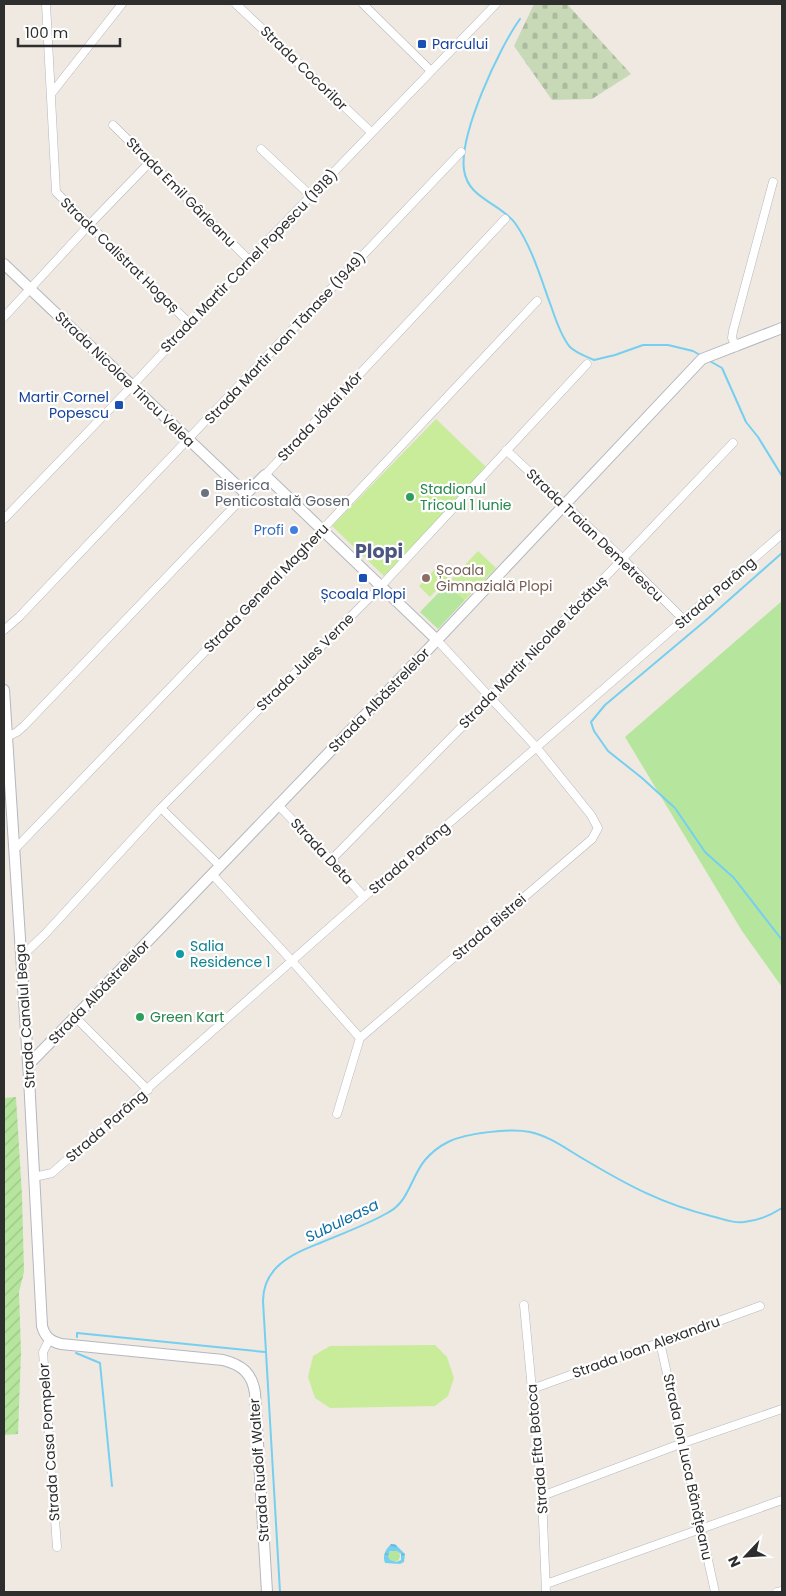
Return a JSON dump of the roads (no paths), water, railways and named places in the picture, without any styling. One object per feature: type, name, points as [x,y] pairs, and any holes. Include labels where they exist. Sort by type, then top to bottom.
[{"type":"street","points":[[46,4],[51,94]]},
{"type":"street","points":[[51,94],[122,4]]},
{"type":"street","name":"Strada Cocorilor","points":[[236,4],[371,132]]},
{"type":"street","points":[[363,4],[431,71]]},
{"type":"street","name":"Strada Martir Cornel Popescu (1918)","points":[[4,519],[493,5]]},
{"type":"street","name":"Strada Calistrat Hogaș","points":[[51,94],[56,192],[189,323]]},
{"type":"street","name":"Strada Emil Gârleanu","points":[[113,125],[250,260]]},
{"type":"street","points":[[261,149],[311,196]]},
{"type":"street","name":"Strada Martir Ioan Tănase (1949)","points":[[4,630],[19,617],[462,152]]},
{"type":"street","points":[[4,317],[151,161]]},
{"type":"street","points":[[736,347],[732,338],[733,331],[773,182]]},
{"type":"street","name":"Strada Jókai Mór","points":[[7,737],[24,726],[265,475],[505,220]]},
{"type":"street","name":"Strada Nicolae Tincu Velea","points":[[4,264],[246,494]]},
{"type":"street","name":"Strada General Magheru","points":[[14,850],[322,530],[537,301]]},
{"type":"street","name":"Strada Albăstrelelor","points":[[28,1061],[33,1060],[75,1017],[437,640],[702,359],[782,328]]},
{"type":"street","name":"Strada Jules Verne","points":[[21,957],[46,934],[161,808],[381,586],[587,364]]},
{"type":"street","name":"Strada Martir Nicolae Lăcătuș","points":[[332,860],[490,698],[733,443]]},
{"type":"street","name":"Strada Traian Demetrescu","points":[[506,450],[622,558],[684,620]]},
{"type":"street","points":[[265,475],[437,640],[536,748]]},
{"type":"street","name":"Strada Parâng","points":[[34,1176],[52,1173],[364,897],[782,534]]},
{"type":"street","name":"Strada Canalul Bega","points":[[4,690],[28,1061],[42,1326],[44,1334],[49,1340]]},
{"type":"street","name":"Strada Bistrei","points":[[360,1038],[592,839],[598,828],[591,815],[536,748]]},
{"type":"street","name":"Strada Deta","points":[[278,805],[332,860],[364,897]]},
{"type":"street","points":[[161,808],[220,866]]},
{"type":"street","points":[[212,874],[360,1038],[337,1114]]},
{"type":"street","points":[[75,1017],[148,1090]]},
{"type":"street","name":"Strada Efta Botoca","points":[[524,1305],[542,1496],[546,1588]]},
{"type":"street","name":"Strada Ioan Alexandru","points":[[532,1389],[760,1306]]},
{"type":"street","name":"Strada Casa Pompelor","points":[[49,1340],[43,1352],[56,1547]]},
{"type":"street","name":"Strada Rudolf Walter","points":[[49,1340],[61,1344],[222,1360],[240,1365],[245,1370],[254,1383],[255,1393],[267,1592]]},
{"type":"street","name":"Strada Ion Luca Bănățeanu","points":[[660,1342],[715,1592]]},
{"type":"street","points":[[542,1496],[782,1409]]},
{"type":"street","points":[[546,1588],[782,1500]]},
{"type":"street","points":[[777,1592],[782,1591]]},
{"type":"water","points":[[391,1544],[395,1544],[405,1554],[404,1562],[400,1564],[385,1563],[384,1555]],"holes":[[[390,1551],[397,1551],[401,1554],[401,1560],[396,1562],[390,1560],[388,1556]]]},
{"type":"waterway","points":[[520,19],[511,32],[492,70],[474,114],[464,154],[464,170],[471,188],[508,216],[521,232],[536,263],[559,328],[572,349],[594,360],[643,345],[668,345],[693,351],[700,355]]},
{"type":"waterway","points":[[708,360],[722,368],[746,422],[758,437],[782,476]]},
{"type":"waterway","points":[[782,553],[605,705],[591,722],[594,731],[608,751],[675,808],[705,852],[734,878],[782,940]]},
{"type":"waterway","name":"Subuleasa","points":[[280,1592],[263,1301],[265,1286],[274,1270],[282,1263],[303,1250],[364,1225],[389,1212],[401,1202],[427,1157],[445,1144],[456,1139],[489,1132],[522,1131],[537,1134],[552,1140],[617,1178],[662,1200],[727,1220],[736,1222],[754,1220],[782,1208]]},
{"type":"waterway","points":[[77,1337],[77,1333],[265,1352]]},
{"type":"waterway","points":[[76,1353],[100,1363],[112,1486]]},
{"type":"place","name":"Parcului","points":[[422,44]]},
{"type":"place","name":"Martir Cornel Popescu","points":[[119,405]]},
{"type":"place","name":"Biserica Penticostală Gosen","points":[[205,493]]},
{"type":"place","name":"Stadionul Tricoul 1 Iunie","points":[[410,497]]},
{"type":"place","name":"Profi","points":[[294,530]]},
{"type":"place","name":"Școala Plopi","points":[[363,578]]},
{"type":"place","name":"Școala Gimnazială Plopi","points":[[426,578]]},
{"type":"place","name":"Salia Residence 1","points":[[180,954]]},
{"type":"place","name":"Green Kart","points":[[140,1017]]},
{"type":"district","name":"Plopi","points":[[379,551]]}]
